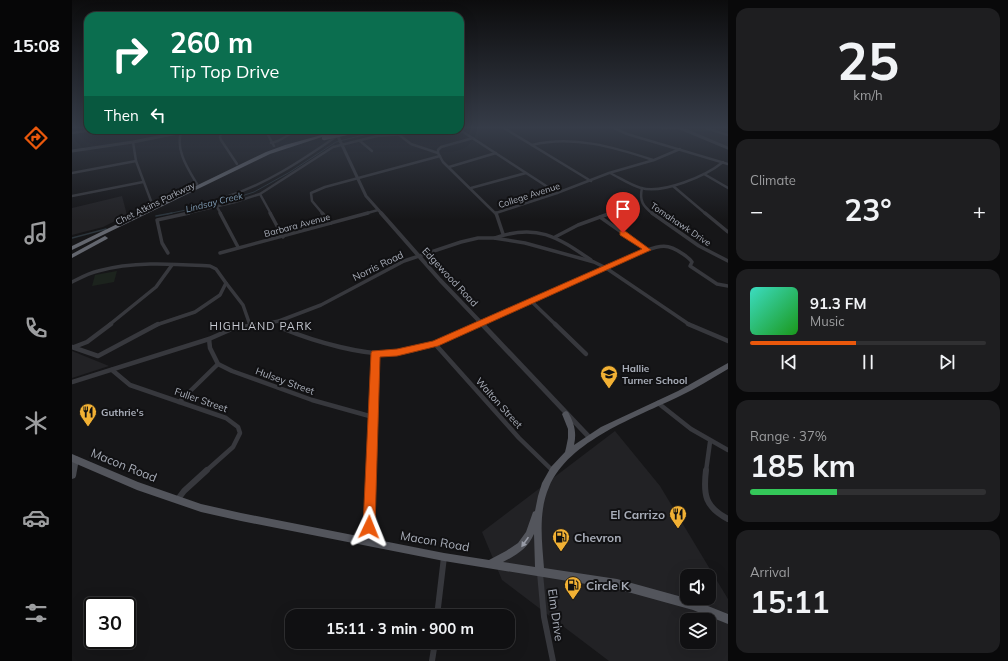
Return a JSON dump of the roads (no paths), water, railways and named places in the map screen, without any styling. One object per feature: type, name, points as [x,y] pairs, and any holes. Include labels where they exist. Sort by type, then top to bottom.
[{"type":"highway","name":"Chet Atkins Parkway","points":[[72,248],[256,159]]},
{"type":"highway","name":"Chet Atkins Parkway","points":[[72,255],[266,159]]},
{"type":"main road","points":[[490,564],[523,546],[532,529],[545,485],[553,470],[568,454],[590,438],[728,366]]},
{"type":"main road","points":[[566,414],[571,424],[574,437],[568,454]]},
{"type":"main road","points":[[72,476],[74,459]]},
{"type":"main road","name":"Macon Road","points":[[74,459],[137,486],[201,508],[444,557],[617,584],[688,604],[728,619]]},
{"type":"main road","points":[[539,506],[538,543],[540,571]]},
{"type":"street","points":[[185,159],[196,184]]},
{"type":"street","points":[[234,159],[237,164]]},
{"type":"street","points":[[223,198],[238,194],[271,178],[302,159]]},
{"type":"street","points":[[168,253],[162,243],[157,220],[217,207],[260,194],[316,159]]},
{"type":"street","name":"Edgewood Road","points":[[348,159],[366,196],[378,210],[418,256],[590,438]]},
{"type":"street","points":[[331,223],[315,204],[310,196],[311,193],[325,187],[422,159]]},
{"type":"street","points":[[443,159],[449,167],[496,213],[503,234]]},
{"type":"street","points":[[449,167],[476,159]]},
{"type":"street","points":[[505,159],[557,193]]},
{"type":"street","points":[[555,159],[591,181]]},
{"type":"street","points":[[713,159],[728,164]]},
{"type":"street","name":"College Avenue","points":[[496,213],[557,193],[610,173],[654,160]]},
{"type":"street","points":[[72,173],[136,161],[151,201]]},
{"type":"street","points":[[610,173],[633,186],[659,190],[714,170],[723,162]]},
{"type":"street","points":[[471,188],[526,173]]},
{"type":"street","points":[[704,174],[728,188]]},
{"type":"street","points":[[72,196],[143,182]]},
{"type":"street","points":[[673,186],[692,199],[713,221],[728,232]]},
{"type":"street","name":"Tomahawk Drive","points":[[642,188],[640,198],[642,205],[645,208],[699,246],[728,261]]},
{"type":"street","points":[[260,194],[283,237]]},
{"type":"street","points":[[217,207],[238,247]]},
{"type":"street","name":"Barbara Avenue","points":[[220,252],[283,237],[378,210]]},
{"type":"street","points":[[555,237],[600,216],[616,211]]},
{"type":"street","points":[[600,216],[647,250]]},
{"type":"street","points":[[494,238],[503,234],[520,231],[536,232],[555,237],[594,262]]},
{"type":"street","name":"Norris Road","points":[[72,382],[209,339],[234,328],[251,327],[279,322],[320,305],[364,281],[418,256],[478,238],[494,238],[525,243],[594,262],[606,268],[689,325],[728,341]]},
{"type":"street","points":[[279,322],[284,329],[314,341],[375,353],[397,353],[435,344],[480,322],[647,250],[666,244],[670,245],[691,260],[692,262],[690,266],[717,284],[728,286]]},
{"type":"street","points":[[72,282],[97,271],[119,268],[163,264],[210,266],[216,269],[243,305],[251,327]]},
{"type":"street","points":[[73,347],[87,342],[141,300],[156,287],[172,265]]},
{"type":"street","points":[[220,294],[226,283]]},
{"type":"street","points":[[73,347],[98,356],[161,323],[195,312],[220,294],[231,289]]},
{"type":"street","points":[[531,301],[586,354]]},
{"type":"street","points":[[179,402],[218,364],[210,348],[209,339]]},
{"type":"street","name":"Walton Street","points":[[435,344],[519,438],[553,470]]},
{"type":"street","points":[[368,542],[375,353]]},
{"type":"street","name":"Hulsey Street","points":[[218,364],[232,371],[312,400],[373,417]]},
{"type":"street","name":"Fuller Street","points":[[112,370],[130,385],[237,423],[240,430],[239,439],[203,472],[178,499]]},
{"type":"street","points":[[658,403],[686,427],[710,442],[728,450]]},
{"type":"street","points":[[710,442],[706,498],[711,506],[728,519]]},
{"type":"street","points":[[438,609],[444,557]]},
{"type":"street","name":"Elm Drive","points":[[540,571],[541,596],[547,639],[553,661]]},
{"type":"street","points":[[432,661],[434,649]]},
{"type":"waterway","name":"Lindsay Creek","points":[[170,213],[219,203],[254,192],[310,159]]},
{"type":"waterway","name":"Lindsay Creek","points":[[156,216],[170,213]]},
{"type":"waterway","name":"Lindsay Creek","points":[[72,238],[106,229]]},
{"type":"place","name":"Hallie Turner School","points":[[609,389]]},
{"type":"place","name":"Guthrie's","points":[[88,427]]},
{"type":"place","name":"El Carrizo","points":[[678,529]]},
{"type":"place","name":"Chevron","points":[[561,552]]},
{"type":"place","name":"Circle K","points":[[573,600]]},
{"type":"district","name":"HIGHLAND PARK","points":[[261,326]]}]
